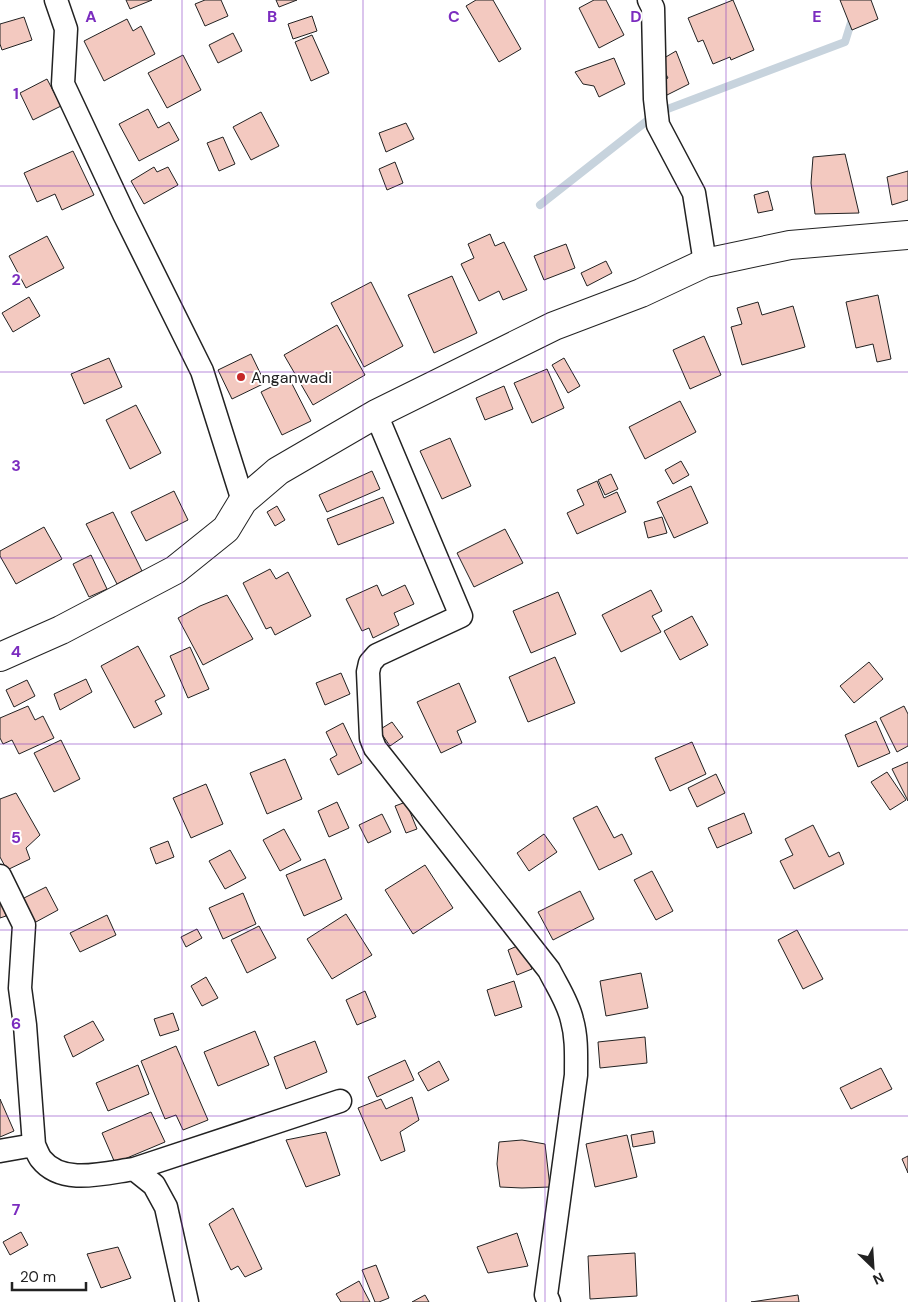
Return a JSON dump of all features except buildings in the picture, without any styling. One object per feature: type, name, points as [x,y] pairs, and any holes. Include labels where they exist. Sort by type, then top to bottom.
[{"type":"main road","points":[[0,657],[61,630],[176,570],[226,529],[243,501],[278,471],[376,414],[554,326],[641,293],[705,263],[790,245],[908,235]]},
{"type":"street","points":[[56,0],[66,29],[63,84],[124,214],[202,371],[243,501]]},
{"type":"street","points":[[649,0],[653,8],[655,99],[658,125],[694,193],[705,263]]},
{"type":"street","points":[[376,414],[461,616],[377,655],[370,663],[368,672],[371,738],[375,748],[549,970],[564,998],[572,1019],[576,1044],[576,1075],[546,1295],[549,1302]]},
{"type":"street","points":[[0,876],[24,925],[20,988],[25,1026],[34,1145],[41,1160],[58,1173],[81,1176],[134,1169],[340,1101]]},
{"type":"street","points":[[0,1151],[34,1145]]},
{"type":"street","points":[[134,1169],[154,1184],[166,1207],[187,1302]]},
{"type":"waterway","points":[[540,205],[657,113],[845,42],[858,0]]},
{"type":"place","name":"Anganwadi","points":[[241,377]]}]
